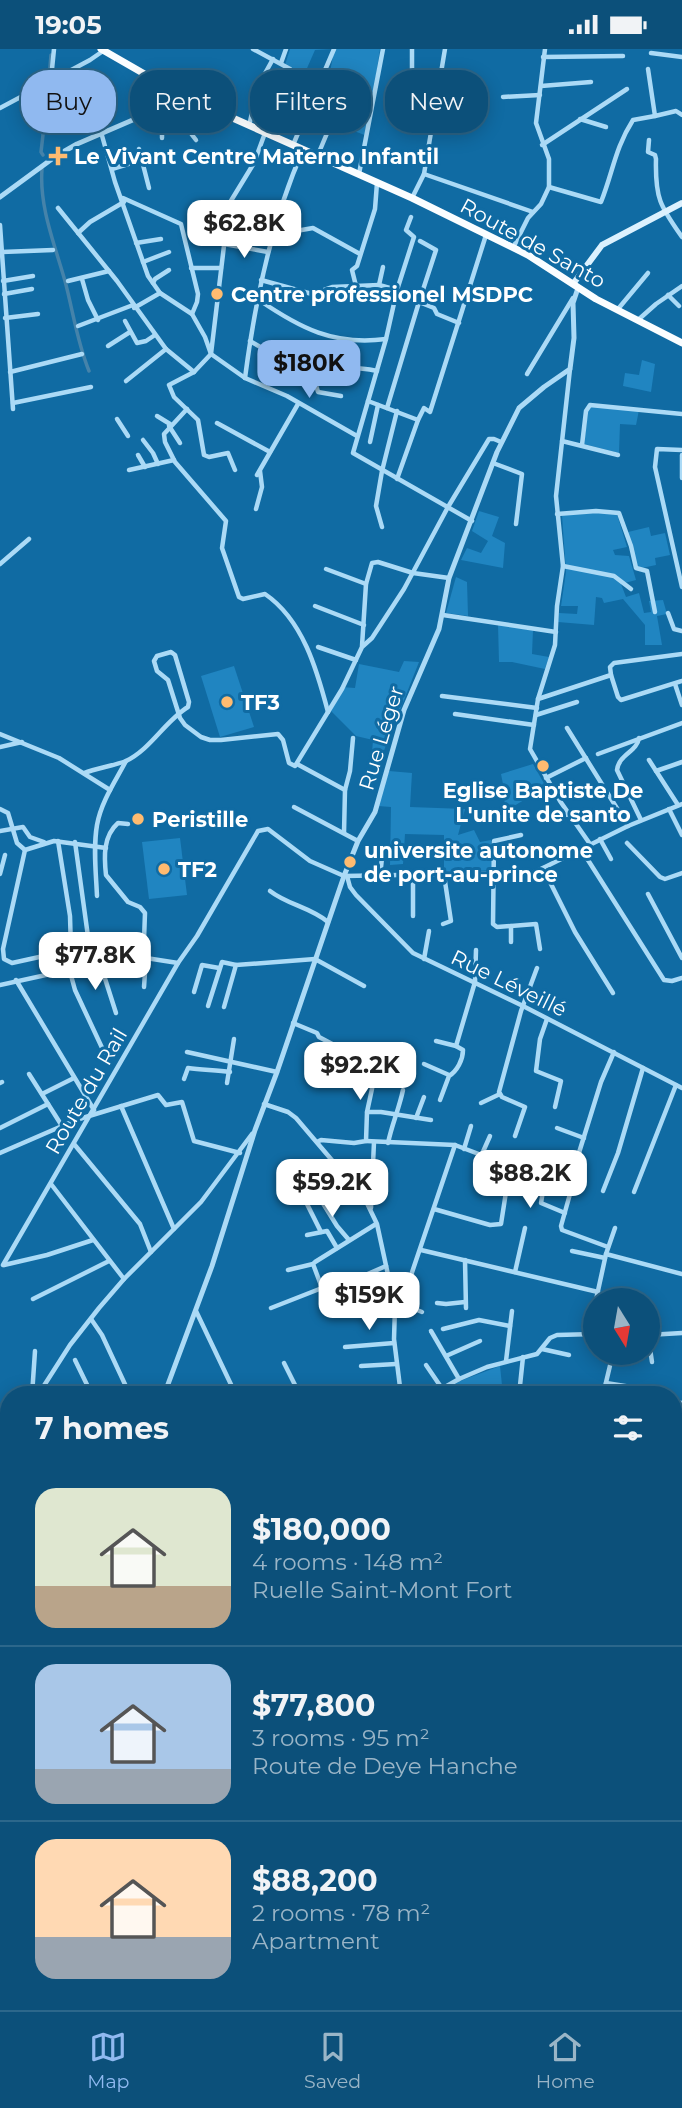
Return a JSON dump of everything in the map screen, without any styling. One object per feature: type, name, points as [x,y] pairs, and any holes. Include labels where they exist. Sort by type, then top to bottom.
[{"type":"main road","name":"Route de Santo","points":[[103,50],[138,70]]},
{"type":"main road","name":"Route de Santo","points":[[236,120],[412,198],[513,248],[682,344]]},
{"type":"main road","points":[[576,286],[602,245],[682,203]]},
{"type":"street","points":[[52,70],[54,49]]},
{"type":"street","points":[[253,49],[290,69]]},
{"type":"street","points":[[281,63],[286,49]]},
{"type":"street","points":[[292,146],[334,49]]},
{"type":"street","points":[[359,174],[383,49]]},
{"type":"street","points":[[412,49],[412,70]]},
{"type":"street","points":[[412,198],[424,174],[445,49]]},
{"type":"street","points":[[513,248],[549,187],[548,159],[536,123],[545,49]]},
{"type":"street","points":[[70,70],[103,50]]},
{"type":"street","points":[[651,53],[682,57]]},
{"type":"street","points":[[543,57],[623,56]]},
{"type":"street","points":[[249,126],[257,89],[273,58]]},
{"type":"street","points":[[648,69],[655,116]]},
{"type":"street","points":[[541,86],[591,82]]},
{"type":"street","points":[[542,145],[627,89]]},
{"type":"street","points":[[503,97],[540,95]]},
{"type":"street","points":[[0,108],[21,96]]},
{"type":"street","points":[[549,187],[601,202],[616,150],[633,120],[676,111],[682,115]]},
{"type":"street","points":[[580,119],[606,127]]},
{"type":"street","points":[[0,197],[56,156],[100,133]]},
{"type":"street","points":[[102,133],[111,169],[136,243],[153,283],[160,293],[192,314],[211,354],[245,378],[287,396],[357,436]]},
{"type":"street","points":[[162,133],[162,138]]},
{"type":"street","points":[[191,133],[196,140]]},
{"type":"street","points":[[317,157],[327,133]]},
{"type":"street","points":[[235,470],[228,453],[209,457],[204,455],[198,420],[170,391],[169,385],[194,372],[211,354],[229,204],[254,163],[265,134]]},
{"type":"street","points":[[649,140],[648,152],[655,155],[656,187],[664,212],[682,237]]},
{"type":"street","points":[[139,149],[149,188]]},
{"type":"street","points":[[245,378],[268,252],[292,174],[303,150]]},
{"type":"street","points":[[111,169],[141,160]]},
{"type":"street","points":[[424,174],[533,212]]},
{"type":"street","points":[[356,286],[352,270],[357,267],[375,209],[377,183]]},
{"type":"street","points":[[78,233],[123,200]]},
{"type":"street","points":[[123,200],[181,224],[198,293],[192,314]]},
{"type":"street","points":[[58,208],[109,271],[166,349],[194,372]]},
{"type":"street","points":[[411,216],[406,230],[414,236],[353,453],[472,521]]},
{"type":"street","points":[[0,225],[13,406],[92,387]]},
{"type":"street","points":[[273,235],[313,229],[360,254]]},
{"type":"street","points":[[397,479],[418,420],[424,408],[430,412],[486,235]]},
{"type":"street","points":[[136,243],[161,239]]},
{"type":"street","points":[[387,408],[436,250],[420,241]]},
{"type":"street","points":[[224,244],[268,252]]},
{"type":"street","points":[[2,252],[53,250]]},
{"type":"street","points":[[143,262],[169,253]]},
{"type":"street","points":[[379,285],[383,267]]},
{"type":"street","points":[[191,268],[221,268]]},
{"type":"street","points":[[153,283],[169,270]]},
{"type":"street","points":[[68,281],[109,271]]},
{"type":"street","points":[[618,310],[648,273]]},
{"type":"street","points":[[3,281],[33,276]]},
{"type":"street","points":[[82,279],[98,320]]},
{"type":"street","points":[[261,280],[312,294],[332,288],[356,286],[379,285],[397,290]]},
{"type":"street","points":[[576,286],[572,314],[574,338],[556,496],[563,566],[553,654],[538,699],[530,744],[531,752],[546,778],[590,844]]},
{"type":"street","points":[[638,320],[682,286]]},
{"type":"street","points":[[4,294],[32,289]]},
{"type":"street","points":[[78,326],[160,293]]},
{"type":"street","points":[[668,295],[679,306]]},
{"type":"street","points":[[527,374],[573,297]]},
{"type":"street","points":[[258,300],[292,323],[330,337],[372,341],[386,339]]},
{"type":"street","points":[[419,302],[458,323]]},
{"type":"street","points":[[5,318],[38,314]]},
{"type":"street","points":[[125,321],[137,343],[145,342],[155,335]]},
{"type":"street","points":[[108,346],[130,333]]},
{"type":"street","points":[[250,341],[267,352],[311,367],[377,371]]},
{"type":"street","points":[[126,381],[166,349]]},
{"type":"street","points":[[10,372],[82,354]]},
{"type":"street","points":[[311,367],[318,391],[341,396]]},
{"type":"street","name":"Rue Léger","points":[[167,1386],[196,1311],[255,1130],[328,922],[359,841],[376,812],[404,710],[443,615],[449,578],[501,442],[519,408],[570,369]]},
{"type":"street","points":[[368,401],[418,420]]},
{"type":"street","points":[[256,509],[262,487],[258,472],[298,404]]},
{"type":"street","points":[[370,442],[378,405]]},
{"type":"street","points":[[582,445],[586,411],[590,405],[682,414]]},
{"type":"street","points":[[187,409],[170,425],[164,438],[174,460],[227,523],[222,548],[239,597],[243,599],[265,594],[291,621],[317,668],[329,713]]},
{"type":"street","points":[[382,527],[376,506],[397,411]]},
{"type":"street","points":[[157,416],[170,425],[180,443]]},
{"type":"street","points":[[117,419],[128,436]]},
{"type":"street","points":[[216,423],[270,452]]},
{"type":"street","points":[[362,647],[372,638],[413,573],[448,507],[489,439],[501,442]]},
{"type":"street","points":[[143,440],[158,464]]},
{"type":"street","points":[[562,441],[618,455]]},
{"type":"street","points":[[682,478],[682,453],[657,449],[655,467],[682,587]]},
{"type":"street","points":[[138,455],[145,467]]},
{"type":"street","points":[[129,470],[174,460]]},
{"type":"street","points":[[493,463],[522,474],[516,524]]},
{"type":"street","points":[[556,515],[619,513],[631,546],[635,567],[647,571],[655,613]]},
{"type":"street","points":[[0,565],[29,539]]},
{"type":"street","points":[[295,765],[329,713],[362,647],[366,584],[371,565],[375,562],[413,573],[449,578]]},
{"type":"street","points":[[563,566],[614,576],[631,589]]},
{"type":"street","points":[[326,569],[366,584]]},
{"type":"street","points":[[315,606],[364,625]]},
{"type":"street","points":[[668,613],[674,629],[682,631]]},
{"type":"street","points":[[443,615],[556,632]]},
{"type":"street","points":[[318,647],[356,660]]},
{"type":"street","points":[[84,773],[127,761],[144,748],[178,712],[187,707],[189,702],[175,655],[169,652],[157,656],[154,661],[157,671],[168,680],[178,712],[185,725],[210,740],[278,734],[283,740],[289,763],[345,790]]},
{"type":"street","points":[[682,654],[614,663],[610,667],[621,700],[682,681]]},
{"type":"street","points":[[538,699],[611,675]]},
{"type":"street","points":[[675,684],[682,705]]},
{"type":"street","points":[[442,696],[537,708]]},
{"type":"street","points":[[536,715],[577,702]]},
{"type":"street","points":[[455,714],[534,725]]},
{"type":"street","points":[[598,754],[682,723]]},
{"type":"street","points":[[567,728],[628,826]]},
{"type":"street","points":[[0,734],[84,773],[110,790]]},
{"type":"street","points":[[344,833],[345,790],[353,738]]},
{"type":"street","points":[[639,739],[637,745],[622,757],[617,770],[641,820]]},
{"type":"street","points":[[0,747],[22,742]]},
{"type":"street","points":[[546,778],[586,758]]},
{"type":"street","points":[[345,876],[534,872],[680,804],[649,760]]},
{"type":"street","points":[[97,896],[97,824],[110,790],[127,761]]},
{"type":"street","points":[[656,771],[682,762]]},
{"type":"street","points":[[294,807],[359,841]]},
{"type":"street","points":[[0,809],[23,827],[33,839],[47,843]]},
{"type":"street","points":[[670,809],[682,835]]},
{"type":"street","points":[[541,821],[569,814]]},
{"type":"street","points":[[9,815],[17,843],[25,850]]},
{"type":"street","points":[[25,850],[4,949],[5,959],[12,963],[71,950],[90,951],[108,945],[141,946],[144,940],[145,913],[140,907],[128,902],[106,876],[106,848],[111,829],[118,823],[128,824]]},
{"type":"street","points":[[0,831],[23,827]]},
{"type":"street","name":"Route du Rail","points":[[93,1240],[4,1265],[254,837],[264,828],[268,829],[310,861],[345,876]]},
{"type":"street","points":[[521,835],[494,841],[493,924],[497,927],[536,924],[540,949]]},
{"type":"street","points":[[600,839],[611,859]]},
{"type":"street","points":[[25,850],[58,841],[106,848]]},
{"type":"street","points":[[58,841],[70,916],[71,950]]},
{"type":"street","points":[[75,842],[90,951]]},
{"type":"street","points":[[627,843],[660,877],[665,879],[682,873]]},
{"type":"street","points":[[380,876],[383,849]]},
{"type":"street","points":[[581,849],[664,980],[682,978]]},
{"type":"street","points":[[0,874],[5,855]]},
{"type":"street","points":[[543,868],[575,932],[613,993]]},
{"type":"street","points":[[443,924],[452,921],[444,875]]},
{"type":"street","name":"Rue Léveillé","points":[[345,876],[350,887],[408,950],[682,1088]]},
{"type":"street","points":[[413,876],[413,916]]},
{"type":"street","points":[[270,891],[289,903],[316,913],[328,922]]},
{"type":"street","points":[[648,894],[682,958]]},
{"type":"street","points":[[511,926],[511,942]]},
{"type":"street","points":[[424,959],[429,931]]},
{"type":"street","points":[[456,1046],[475,982],[476,950]]},
{"type":"street","points":[[0,985],[100,963],[146,958],[178,963]]},
{"type":"street","points":[[144,987],[146,958]]},
{"type":"street","points":[[208,1006],[222,962],[236,965],[315,959],[364,986]]},
{"type":"street","points":[[100,963],[116,1013]]},
{"type":"street","points":[[194,992],[202,965],[219,968]]},
{"type":"street","points":[[224,1007],[236,965]]},
{"type":"street","points":[[69,968],[75,990],[104,1052]]},
{"type":"street","points":[[500,1094],[523,1006],[537,968]]},
{"type":"street","points":[[16,980],[94,1110]]},
{"type":"street","points":[[547,1019],[542,1030],[536,1072],[561,1081],[555,1107]]},
{"type":"street","points":[[293,1024],[317,1033],[337,1046]]},
{"type":"street","points":[[227,1083],[234,1039]]},
{"type":"street","points":[[436,1041],[463,1050],[462,1058],[454,1073],[449,1075],[440,1100]]},
{"type":"street","points":[[366,1141],[376,1070],[385,1050],[393,1059],[388,1079]]},
{"type":"street","points":[[187,1052],[277,1072]]},
{"type":"street","points":[[608,1247],[561,1229],[570,1194],[568,1188],[601,1082],[614,1052]]},
{"type":"street","points":[[424,1064],[449,1075]]},
{"type":"street","points":[[184,1079],[188,1068],[230,1072]]},
{"type":"street","points":[[603,1191],[618,1153],[643,1068]]},
{"type":"street","points":[[29,1074],[62,1126]]},
{"type":"street","points":[[42,1094],[74,1078]]},
{"type":"street","points":[[634,1192],[676,1085]]},
{"type":"street","points":[[388,1143],[403,1090]]},
{"type":"street","points":[[481,1103],[500,1094]]},
{"type":"street","points":[[500,1094],[525,1107],[515,1136]]},
{"type":"street","points":[[0,1153],[62,1126],[158,1095],[166,1105],[181,1101],[194,1141],[240,1153]]},
{"type":"street","points":[[416,1118],[424,1097]]},
{"type":"street","points":[[0,1128],[48,1104]]},
{"type":"street","points":[[264,1104],[292,1113],[365,1199],[371,1210],[377,1224],[395,1307],[394,1343],[400,1386]]},
{"type":"street","points":[[121,1106],[174,1229]]},
{"type":"street","points":[[368,1112],[397,1114],[431,1121]]},
{"type":"street","points":[[464,1149],[471,1126]]},
{"type":"street","points":[[558,1128],[584,1138]]},
{"type":"street","points":[[44,1386],[70,1345],[124,1279],[201,1202],[255,1130]]},
{"type":"street","points":[[482,1154],[490,1136]]},
{"type":"street","points":[[317,1142],[366,1141],[455,1146],[568,1188]]},
{"type":"street","points":[[371,1210],[374,1142]]},
{"type":"street","points":[[74,1144],[140,1224],[151,1252]]},
{"type":"street","points":[[395,1307],[400,1303],[421,1251],[455,1146]]},
{"type":"street","points":[[434,1209],[490,1225],[501,1224],[506,1192],[480,1183],[488,1157]]},
{"type":"street","points":[[545,1179],[541,1203],[565,1213]]},
{"type":"street","points":[[51,1184],[124,1279]]},
{"type":"street","points":[[311,1184],[349,1240]]},
{"type":"street","points":[[316,1192],[304,1198],[321,1232]]},
{"type":"street","points":[[288,1270],[313,1264],[318,1258],[377,1224]]},
{"type":"street","points":[[515,1272],[525,1228]]},
{"type":"street","points":[[599,1288],[605,1256],[615,1228]]},
{"type":"street","points":[[307,1235],[328,1231],[337,1248]]},
{"type":"street","points":[[421,1251],[583,1288]]},
{"type":"street","points":[[572,1251],[682,1274]]},
{"type":"street","points":[[437,1303],[465,1305],[465,1260]]},
{"type":"street","points":[[33,1299],[109,1261]]},
{"type":"street","points":[[271,1308],[322,1288],[313,1264]]},
{"type":"street","points":[[345,1285],[386,1266]]},
{"type":"street","points":[[353,1304],[392,1295]]},
{"type":"street","points":[[400,1303],[422,1312]]},
{"type":"street","points":[[196,1311],[232,1386]]},
{"type":"street","points":[[506,1361],[512,1311]]},
{"type":"street","points":[[91,1319],[102,1335],[126,1386]]},
{"type":"street","points":[[443,1329],[478,1320],[510,1326]]},
{"type":"street","points":[[431,1331],[459,1379]]},
{"type":"street","points":[[443,1386],[506,1361],[537,1354],[550,1338],[557,1335],[583,1333]]},
{"type":"street","points":[[660,1334],[682,1333]]},
{"type":"street","points":[[446,1356],[480,1341]]},
{"type":"street","points":[[345,1347],[394,1343]]},
{"type":"street","points":[[542,1349],[569,1355]]},
{"type":"street","points":[[33,1386],[35,1351]]},
{"type":"street","points":[[520,1386],[523,1357]]},
{"type":"street","points":[[75,1360],[88,1386]]},
{"type":"street","points":[[284,1363],[296,1386]]},
{"type":"street","points":[[361,1366],[396,1364]]},
{"type":"street","points":[[426,1365],[440,1386]]},
{"type":"street","points":[[605,1386],[610,1365]]},
{"type":"street","points":[[606,1383],[625,1386]]},
{"type":"shaded area","points":[[290,49],[332,49],[315,50],[306,70],[294,70],[285,65]]},
{"type":"shaded area","points":[[332,49],[380,49],[371,109],[371,70],[330,70]]},
{"type":"shaded area","points":[[642,360],[655,364],[651,392],[623,386],[625,373],[639,375]]},
{"type":"shaded area","points":[[589,404],[639,410],[636,425],[620,424],[619,453],[584,444]]},
{"type":"shaded area","points":[[479,511],[499,517],[492,536],[505,543],[503,568],[461,560],[467,548],[481,553],[488,541],[472,531]]},
{"type":"shaded area","points":[[602,512],[617,514],[627,547],[613,550],[615,555],[629,556],[636,580],[621,584],[626,597],[639,593],[644,613],[651,612],[649,601],[663,600],[667,614],[657,616],[662,645],[645,645],[645,625],[623,599],[604,603],[602,598],[596,597],[594,625],[558,622],[559,613],[577,614],[578,606],[561,606],[566,572],[562,515]]},
{"type":"shaded area","points":[[649,527],[651,536],[665,533],[670,555],[655,558],[656,565],[637,569],[628,532]]},
{"type":"shaded area","points":[[456,577],[467,582],[468,616],[446,613]]},
{"type":"shaded area","points":[[498,624],[533,630],[532,654],[549,657],[545,669],[499,662]]},
{"type":"shaded area","points":[[404,661],[419,662],[383,753],[372,753],[373,740],[356,736],[331,711],[341,687],[355,688],[359,664],[399,672]]},
{"type":"shaded area","name":"TF3","points":[[234,666],[254,727],[220,737],[201,676]]},
{"type":"shaded area","points":[[533,764],[546,787],[507,810],[500,786],[503,784],[501,774]]},
{"type":"shaded area","points":[[389,771],[412,773],[410,807],[465,809],[458,835],[474,830],[480,842],[491,840],[493,870],[444,873],[444,835],[405,834],[403,864],[390,865],[391,807],[378,806]]},
{"type":"shaded area","name":"TF2","points":[[180,838],[187,895],[149,899],[142,842]]},
{"type":"shaded area","points":[[500,1366],[502,1386],[452,1386]]},
{"type":"waterway","points":[[50,70],[51,55]]},
{"type":"waterway","points":[[43,133],[43,155]]},
{"type":"waterway","points":[[42,169],[45,212],[89,371]]},
{"type":"place","name":"Le Vivant Centre Materno Infantil","points":[[58,156]]},
{"type":"place","name":"Centre professionel MSDPC","points":[[217,294]]},
{"type":"place","name":"TF3","points":[[227,702]]},
{"type":"place","name":"Eglise Baptiste De L'unite de santo","points":[[543,766]]},
{"type":"place","name":"Peristille","points":[[138,819]]},
{"type":"place","name":"universite autonome de port-au-prince","points":[[350,862]]},
{"type":"place","name":"TF2","points":[[164,869]]}]
